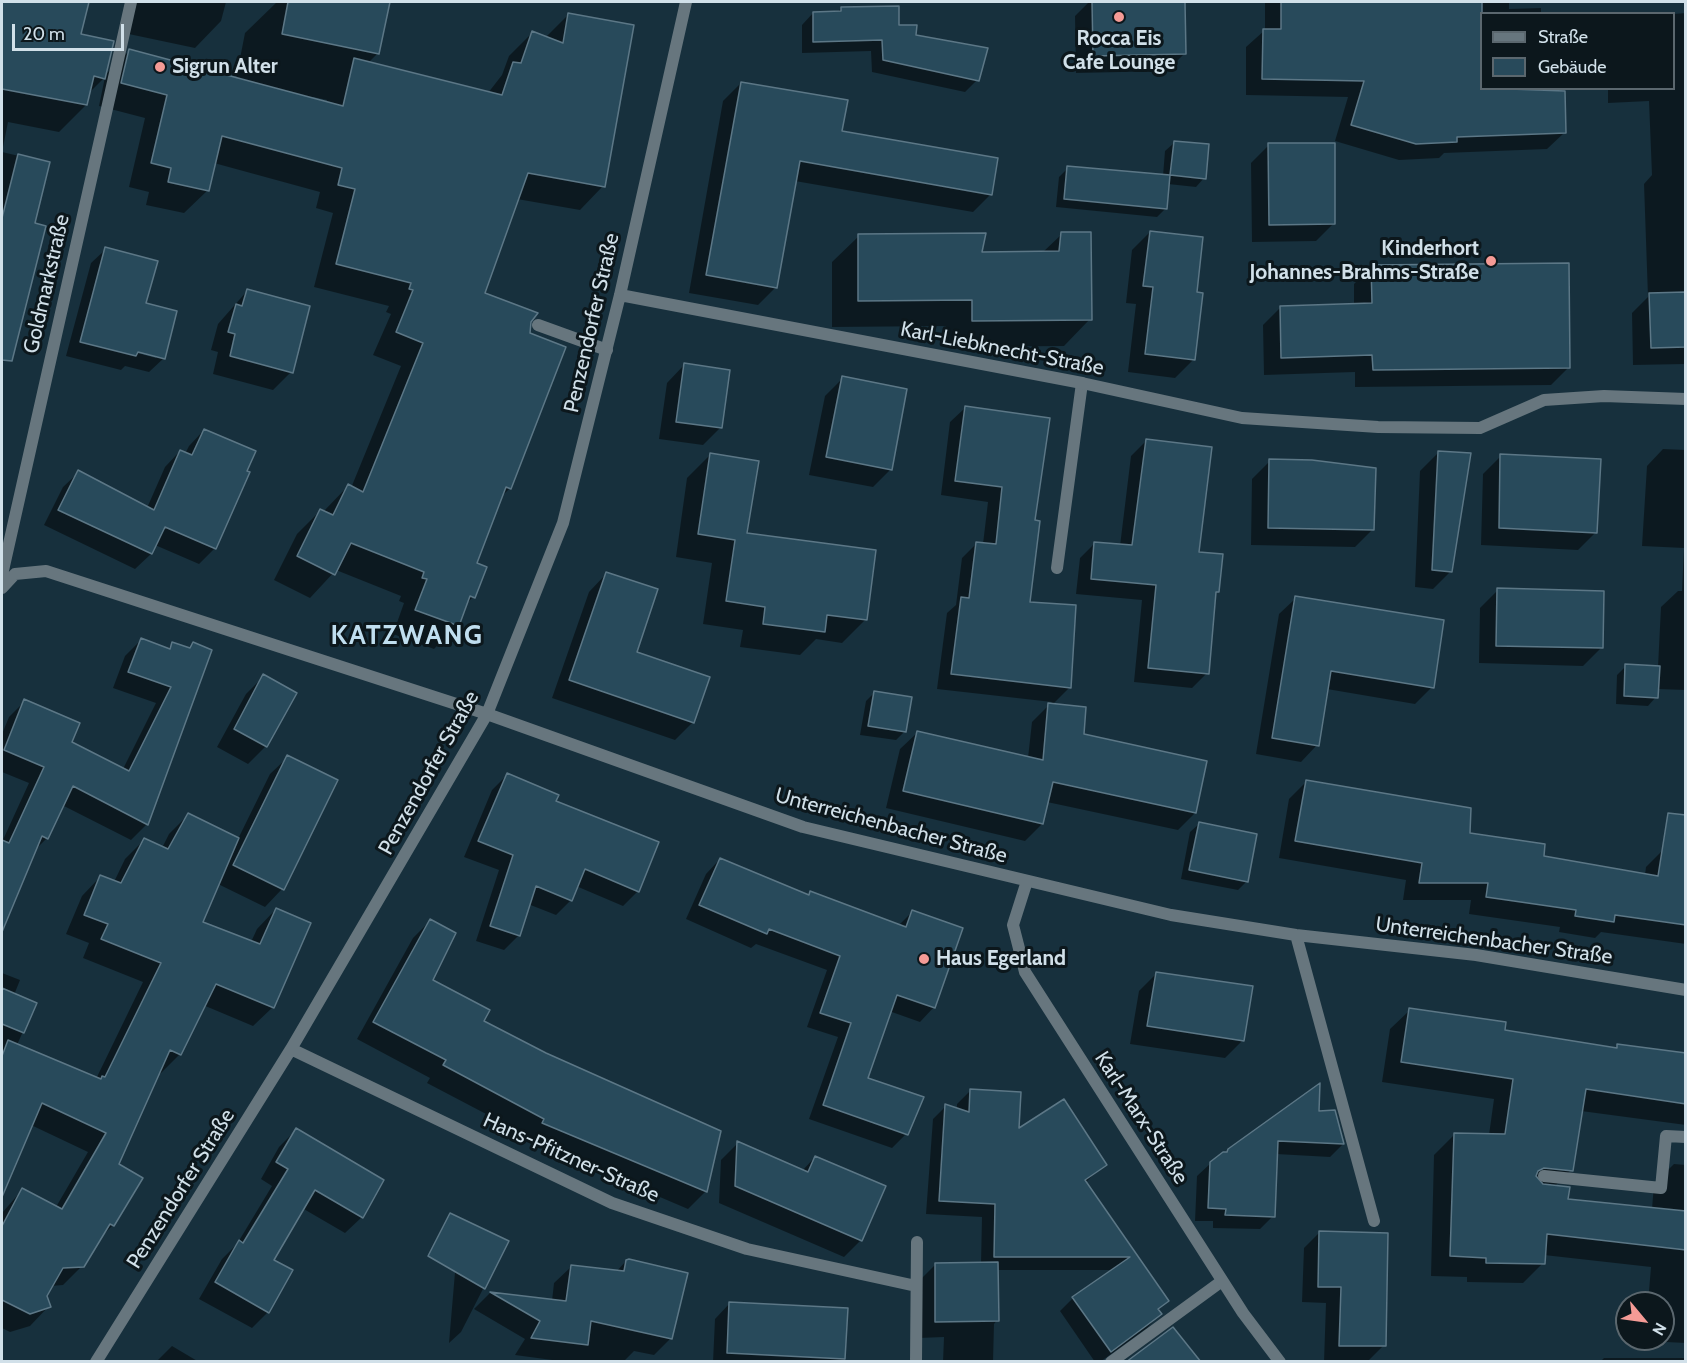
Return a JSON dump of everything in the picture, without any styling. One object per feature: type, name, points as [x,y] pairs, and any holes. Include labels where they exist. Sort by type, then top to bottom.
[{"type":"street","name":"Goldmarkstraße","points":[[2,575],[131,2]]},
{"type":"street","name":"Penzendorfer Straße","points":[[96,1362],[291,1049],[487,714],[563,523],[620,295],[686,2]]},
{"type":"street","name":"Karl-Liebknecht-Straße","points":[[620,295],[1082,383],[1242,418],[1378,427],[1480,428],[1544,400],[1604,396],[1686,399]]},
{"type":"street","points":[[538,325],[607,350]]},
{"type":"street","points":[[1057,568],[1082,383]]},
{"type":"street","points":[[2,588],[15,574],[46,571],[487,714]]},
{"type":"street","name":"Unterreichenbacher Straße","points":[[487,714],[803,827],[1171,915],[1296,936],[1476,955],[1686,990]]},
{"type":"street","name":"Karl-Marx-Straße","points":[[1027,881],[1013,925],[1025,972],[1222,1281],[1280,1362]]},
{"type":"street","points":[[1296,936],[1374,1221]]},
{"type":"street","name":"Hans-Pfitzner-Straße","points":[[291,1049],[612,1203],[747,1249],[916,1286]]},
{"type":"street","points":[[1544,1176],[1661,1188],[1666,1136],[1686,1137]]},
{"type":"street","points":[[916,1362],[917,1242]]},
{"type":"street","points":[[1111,1362],[1222,1281]]},
{"type":"building","points":[[2,2],[89,2],[81,34],[114,41],[105,79],[94,76],[87,105],[2,89]]},
{"type":"building","points":[[288,2],[390,2],[379,54],[282,34]]},
{"type":"building","points":[[1092,2],[1185,2],[1186,54],[1093,56]]},
{"type":"building","points":[[1281,2],[1482,2],[1480,90],[1565,91],[1566,133],[1457,137],[1457,142],[1416,144],[1351,125],[1364,81],[1262,79],[1263,29],[1281,29]]},
{"type":"building","points":[[899,6],[899,25],[917,25],[916,35],[988,48],[979,81],[883,60],[882,40],[813,42],[813,12],[841,11],[841,7]]},
{"type":"building","points":[[568,13],[634,25],[605,187],[528,173],[485,293],[538,313],[531,322],[530,333],[566,347],[511,489],[506,487],[477,563],[487,567],[475,598],[470,596],[459,626],[415,610],[427,579],[422,578],[424,572],[351,543],[335,575],[297,556],[320,509],[333,515],[348,484],[363,492],[423,343],[396,332],[413,290],[409,289],[411,283],[336,264],[355,189],[338,185],[342,168],[222,136],[209,191],[168,182],[171,168],[151,163],[167,95],[121,83],[129,49],[343,106],[354,58],[502,95],[513,62],[521,63],[532,31],[563,43]]},
{"type":"building","points":[[741,82],[848,100],[842,131],[998,158],[992,195],[800,161],[777,288],[706,275]]},
{"type":"building","points":[[1174,141],[1209,144],[1206,179],[1170,175]]},
{"type":"building","points":[[1268,143],[1335,143],[1335,224],[1269,225]]},
{"type":"building","points":[[18,154],[50,162],[35,223],[46,226],[12,361],[2,360],[2,218]]},
{"type":"building","points":[[1067,166],[1170,175],[1167,209],[1064,199]]},
{"type":"building","points":[[1150,231],[1203,237],[1197,292],[1203,293],[1195,360],[1145,354],[1153,287],[1143,286]]},
{"type":"building","points":[[1061,232],[1091,232],[1092,320],[972,321],[972,300],[858,301],[858,234],[986,233],[982,252],[1059,251]]},
{"type":"building","points":[[105,247],[158,261],[146,303],[177,311],[165,359],[138,352],[136,356],[80,342]]},
{"type":"building","points":[[1569,263],[1570,368],[1373,370],[1372,355],[1281,358],[1280,306],[1372,303],[1371,265]]},
{"type":"building","points":[[247,289],[310,306],[293,373],[230,356],[235,334],[228,332],[236,304],[242,306]]},
{"type":"building","points":[[1686,292],[1686,347],[1651,348],[1649,293]]},
{"type":"building","points":[[684,363],[730,370],[722,428],[676,422]]},
{"type":"building","points":[[842,376],[907,389],[892,470],[826,457]]},
{"type":"building","points":[[965,406],[1050,418],[1035,520],[1040,521],[1030,602],[1076,605],[1071,688],[951,674],[961,597],[969,598],[976,542],[996,544],[1002,487],[955,481]]},
{"type":"building","points":[[204,429],[256,451],[247,471],[250,472],[216,549],[165,527],[152,554],[58,510],[78,470],[154,510],[180,450],[192,455]]},
{"type":"building","points":[[1146,439],[1212,447],[1199,552],[1223,554],[1219,592],[1216,592],[1209,674],[1148,668],[1156,585],[1091,579],[1094,542],[1132,545]]},
{"type":"building","points":[[1438,451],[1471,453],[1452,572],[1432,570]]},
{"type":"building","points":[[710,453],[759,461],[747,533],[876,550],[867,620],[827,615],[825,632],[763,624],[765,607],[726,601],[735,540],[698,534]]},
{"type":"building","points":[[1500,454],[1601,459],[1597,533],[1499,528]]},
{"type":"building","points":[[1269,459],[1312,460],[1376,468],[1374,530],[1268,528]]},
{"type":"building","points":[[606,572],[658,589],[637,652],[710,677],[694,723],[569,680]]},
{"type":"building","points":[[1497,588],[1604,591],[1603,648],[1496,646]]},
{"type":"building","points":[[1295,596],[1444,620],[1434,688],[1331,671],[1319,746],[1272,738]]},
{"type":"building","points":[[141,638],[170,649],[172,642],[190,648],[193,642],[212,650],[148,825],[73,786],[48,839],[42,836],[2,932],[2,840],[9,843],[44,767],[4,750],[24,699],[80,723],[72,742],[129,771],[171,687],[128,672]]},
{"type":"building","points":[[1625,664],[1660,666],[1658,698],[1624,696]]},
{"type":"building","points":[[263,674],[297,693],[267,747],[234,729]]},
{"type":"building","points":[[874,691],[912,697],[906,732],[868,726]]},
{"type":"building","points":[[1048,703],[1086,707],[1084,734],[1207,761],[1196,813],[1053,782],[1043,824],[903,791],[917,731],[1043,760]]},
{"type":"building","points":[[287,755],[338,780],[284,890],[233,865]]},
{"type":"building","points":[[507,773],[559,795],[556,801],[659,842],[639,892],[585,869],[572,901],[536,886],[520,936],[490,926],[513,855],[478,841]]},
{"type":"building","points":[[1306,780],[1471,808],[1470,833],[1545,844],[1544,856],[1658,876],[1668,813],[1686,815],[1686,925],[1615,915],[1614,922],[1575,916],[1576,910],[1486,897],[1488,883],[1419,883],[1422,863],[1295,841]]},
{"type":"building","points":[[188,813],[239,838],[203,922],[260,944],[276,908],[311,923],[274,1008],[216,984],[181,1055],[170,1050],[119,1164],[143,1178],[114,1226],[110,1224],[84,1267],[63,1268],[47,1296],[51,1307],[30,1314],[2,1300],[2,1226],[22,1188],[62,1209],[106,1133],[42,1103],[2,1197],[2,1056],[8,1040],[101,1079],[102,1076],[105,1077],[161,963],[101,939],[108,924],[84,915],[100,875],[121,883],[144,838],[168,849]]},
{"type":"building","points":[[1199,822],[1257,834],[1248,882],[1189,870]]},
{"type":"building","points":[[720,858],[809,895],[810,891],[906,927],[912,910],[963,928],[935,1008],[897,995],[868,1078],[924,1097],[908,1135],[823,1105],[851,1023],[820,1013],[840,956],[769,929],[767,934],[699,905]]},
{"type":"building","points":[[430,919],[456,933],[433,980],[490,1010],[484,1021],[546,1053],[721,1131],[707,1192],[542,1123],[544,1119],[443,1065],[446,1060],[373,1022]]},
{"type":"building","points":[[1156,972],[1253,986],[1244,1041],[1147,1026]]},
{"type":"building","points":[[2,988],[37,1003],[24,1033],[2,1024]]},
{"type":"building","points":[[1409,1008],[1506,1022],[1505,1030],[1617,1048],[1617,1044],[1686,1053],[1686,1104],[1586,1089],[1573,1171],[1544,1168],[1538,1171],[1536,1176],[1543,1184],[1570,1187],[1568,1199],[1686,1211],[1686,1250],[1547,1234],[1545,1264],[1486,1263],[1486,1258],[1450,1256],[1454,1133],[1505,1134],[1513,1079],[1401,1062]]},
{"type":"building","points":[[1320,1083],[1319,1111],[1335,1110],[1344,1144],[1278,1141],[1275,1217],[1225,1215],[1226,1209],[1208,1208],[1210,1162]]},
{"type":"building","points":[[970,1089],[1021,1092],[1019,1128],[1064,1099],[1107,1165],[1085,1180],[1169,1301],[1158,1309],[1162,1314],[1111,1352],[1072,1297],[1130,1257],[994,1257],[995,1204],[939,1201],[945,1104],[969,1112]]},
{"type":"building","points":[[296,1128],[384,1180],[363,1218],[315,1190],[274,1260],[293,1270],[269,1313],[215,1282],[239,1240],[243,1243],[288,1169],[276,1162]]},
{"type":"building","points":[[737,1141],[808,1172],[815,1156],[886,1186],[862,1241],[735,1186]]},
{"type":"building","points":[[450,1213],[509,1241],[485,1289],[428,1256]]},
{"type":"building","points":[[1319,1231],[1388,1233],[1386,1346],[1339,1346],[1341,1287],[1318,1287]]},
{"type":"building","points":[[626,1260],[688,1273],[672,1339],[591,1321],[588,1345],[531,1338],[540,1321],[490,1292],[566,1301],[571,1265],[624,1271]]},
{"type":"building","points":[[998,1262],[999,1321],[935,1322],[935,1263]]},
{"type":"building","points":[[729,1302],[848,1308],[845,1359],[727,1353]]},
{"type":"building","points":[[1173,1327],[1201,1362],[1126,1362]]},
{"type":"place","name":"Rocca Eis Cafe Lounge","points":[[1119,17]]},
{"type":"place","name":"Sigrun Alter","points":[[160,67]]},
{"type":"place","name":"Kinderhort Johannes-Brahms-Straße","points":[[1491,261]]},
{"type":"place","name":"Haus Egerland","points":[[924,959]]},
{"type":"district","name":"KATZWANG","points":[[407,636]]}]
